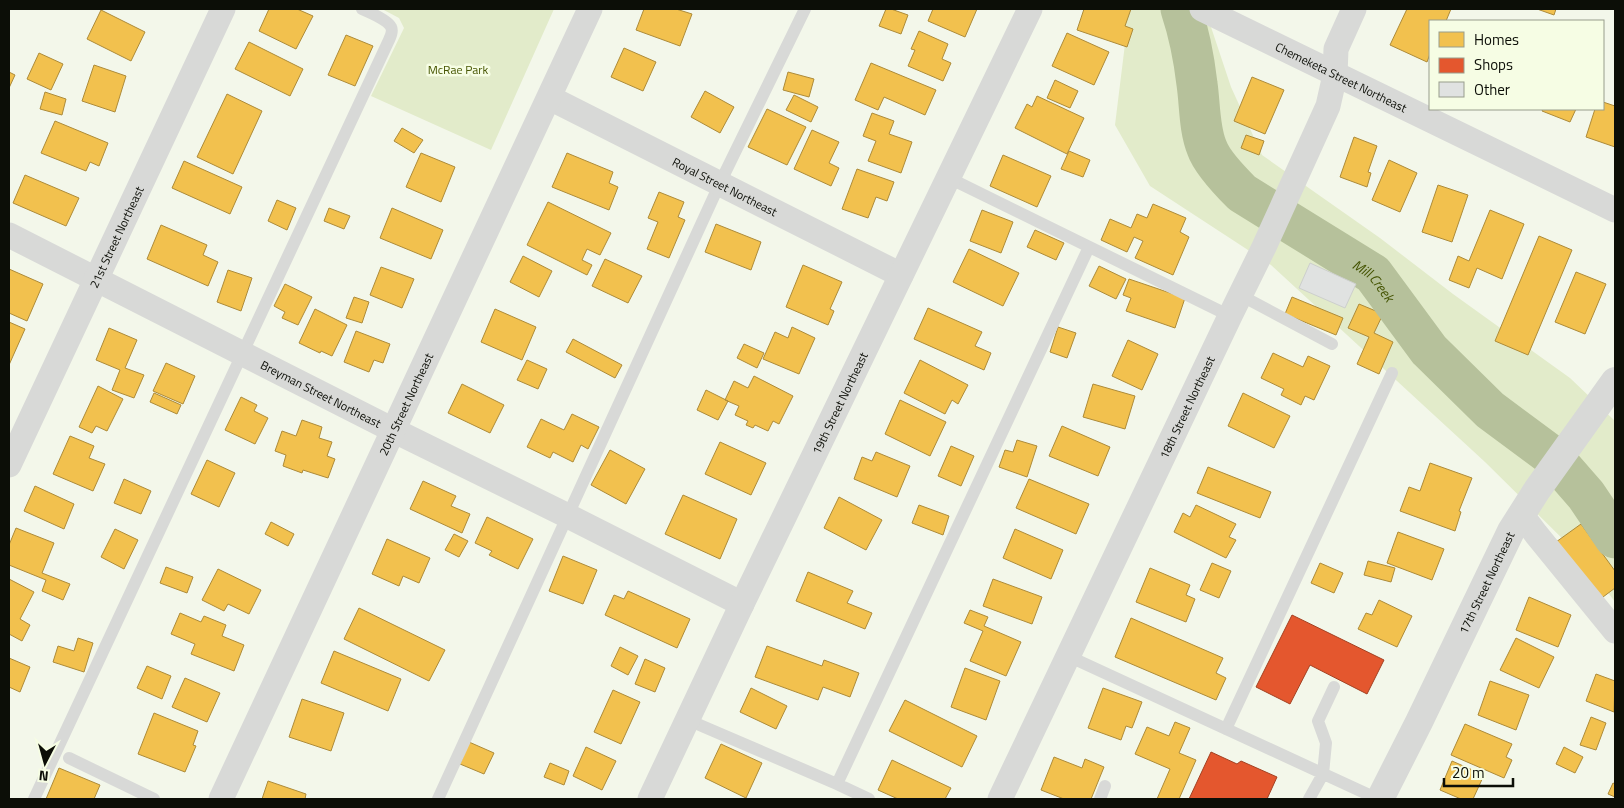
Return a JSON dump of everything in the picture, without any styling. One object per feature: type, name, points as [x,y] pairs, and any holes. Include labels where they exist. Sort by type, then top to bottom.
[{"type":"main road","name":"17th Street Northeast","points":[[1379,799],[1419,722],[1484,584],[1521,514],[1615,382]]},
{"type":"street","name":"21st Street Northeast","points":[[9,465],[223,9]]},
{"type":"street","name":"20th Street Northeast","points":[[222,799],[590,9]]},
{"type":"street","name":"19th Street Northeast","points":[[650,799],[742,604],[1030,9]]},
{"type":"street","name":"18th Street Northeast","points":[[1000,799],[1294,182],[1328,106],[1335,75],[1336,49],[1354,9]]},
{"type":"street","name":"Chemeketa Street Northeast","points":[[1209,11],[1335,75],[1615,210]]},
{"type":"street","name":"Royal Street Northeast","points":[[550,98],[901,275]]},
{"type":"street","name":"Breyman Street Northeast","points":[[9,235],[95,280],[742,604]]},
{"type":"street","points":[[1521,514],[1615,631]]},
{"type":"lane","points":[[34,799],[242,352],[390,40],[391,27],[386,21],[362,9]]},
{"type":"lane","points":[[438,799],[720,183],[805,9]]},
{"type":"lane","points":[[949,178],[1089,247],[1332,344]]},
{"type":"lane","points":[[837,784],[1089,247]]},
{"type":"lane","points":[[1226,729],[1392,373]]},
{"type":"lane","points":[[1068,656],[1379,799]]},
{"type":"lane","points":[[1309,799],[1323,774],[1326,743],[1318,721],[1334,686]]},
{"type":"lane","points":[[688,720],[869,799]]},
{"type":"lane","points":[[69,758],[154,799]]},
{"type":"lane","points":[[1100,799],[1105,786]]},
{"type":"green space","name":"McRae Park","points":[[382,9],[554,9],[491,150],[371,96],[404,28],[399,18]]},
{"type":"green space","points":[[1113,9],[1205,9],[1231,87],[1262,155],[1380,238],[1453,294],[1570,378],[1615,421],[1615,602],[1583,559],[1485,462],[1271,265],[1150,186],[1115,125],[1125,44]]},
{"type":"building: Homes","points":[[269,9],[297,9],[313,16],[296,49],[259,31]]},
{"type":"building: Homes","points":[[644,9],[676,9],[692,14],[680,46],[636,30]]},
{"type":"building: Homes","points":[[886,9],[908,15],[901,34],[879,26]]},
{"type":"building: Homes","points":[[933,9],[977,9],[965,37],[928,21]]},
{"type":"building: Homes","points":[[1084,9],[1131,9],[1125,26],[1133,29],[1127,47],[1077,30]]},
{"type":"building: Homes","points":[[1407,9],[1451,9],[1446,20],[1429,20],[1429,57],[1427,62],[1390,45]]},
{"type":"building: Homes","points":[[1537,9],[1556,9],[1554,15]]},
{"type":"building: Homes","points":[[101,10],[145,32],[131,61],[87,39]]},
{"type":"building: Homes","points":[[919,31],[948,44],[942,59],[951,63],[943,81],[908,66],[915,50],[911,49]]},
{"type":"building: Homes","points":[[1067,33],[1109,52],[1094,85],[1052,66]]},
{"type":"building: Homes","points":[[346,35],[373,46],[355,86],[328,75]]},
{"type":"building: Homes","points":[[249,42],[303,69],[290,96],[235,69]]},
{"type":"building: Homes","points":[[624,48],[656,62],[643,91],[611,77]]},
{"type":"building: Homes","points":[[39,53],[63,64],[51,90],[27,79]]},
{"type":"building: Homes","points":[[871,63],[936,90],[925,115],[884,97],[878,110],[855,100]]},
{"type":"building: Homes","points":[[94,65],[126,76],[115,112],[82,101]]},
{"type":"building: Homes","points":[[9,72],[15,75],[9,88]]},
{"type":"building: Homes","points":[[788,72],[814,79],[809,97],[783,90]]},
{"type":"building: Homes","points":[[1252,77],[1284,90],[1265,134],[1234,121]]},
{"type":"building: Homes","points":[[1055,80],[1078,91],[1070,108],[1047,98]]},
{"type":"building: Homes","points":[[705,91],[734,107],[720,133],[691,117]]},
{"type":"building: Homes","points":[[45,92],[66,99],[62,115],[40,109]]},
{"type":"building: Homes","points":[[227,94],[262,111],[233,174],[197,157]]},
{"type":"building: Homes","points":[[794,95],[818,107],[811,122],[786,110]]},
{"type":"building: Homes","points":[[1037,96],[1084,118],[1067,154],[1015,128],[1027,104],[1032,107]]},
{"type":"building: Homes","points":[[1604,102],[1615,106],[1615,147],[1586,137],[1595,110],[1604,110]]},
{"type":"building: Homes","points":[[767,109],[806,127],[787,165],[748,147]]},
{"type":"building: Homes","points":[[1542,110],[1576,110],[1570,122]]},
{"type":"building: Homes","points":[[872,113],[894,121],[889,134],[912,142],[901,173],[868,161],[876,141],[863,136]]},
{"type":"building: Homes","points":[[55,121],[108,143],[99,166],[90,162],[86,171],[41,153]]},
{"type":"building: Homes","points":[[402,128],[423,140],[414,153],[394,141]]},
{"type":"building: Homes","points":[[812,130],[839,142],[829,163],[839,168],[831,186],[794,169]]},
{"type":"building: Homes","points":[[1246,135],[1264,141],[1259,155],[1241,148]]},
{"type":"building: Homes","points":[[1354,137],[1377,146],[1368,172],[1371,173],[1367,187],[1340,177]]},
{"type":"building: Homes","points":[[1069,151],[1090,160],[1083,177],[1061,169]]},
{"type":"building: Homes","points":[[421,153],[455,167],[441,202],[406,187]]},
{"type":"building: Homes","points":[[567,153],[613,172],[609,183],[618,187],[609,210],[552,187]]},
{"type":"building: Homes","points":[[1003,155],[1051,176],[1037,207],[990,186]]},
{"type":"building: Homes","points":[[1389,160],[1417,173],[1400,212],[1372,200]]},
{"type":"building: Homes","points":[[184,161],[242,187],[230,214],[172,188]]},
{"type":"building: Homes","points":[[857,169],[894,182],[887,201],[876,197],[868,218],[842,209]]},
{"type":"building: Homes","points":[[25,175],[79,198],[66,226],[13,203]]},
{"type":"building: Homes","points":[[1438,185],[1468,195],[1452,242],[1422,232]]},
{"type":"building: Homes","points":[[659,192],[684,202],[678,217],[685,220],[669,258],[647,249],[658,222],[648,218]]},
{"type":"building: Homes","points":[[277,200],[296,208],[287,230],[268,221]]},
{"type":"building: Homes","points":[[548,202],[611,233],[600,255],[587,249],[582,260],[592,265],[587,275],[527,245]]},
{"type":"building: Homes","points":[[1153,204],[1186,218],[1180,232],[1189,237],[1173,275],[1135,258],[1143,241],[1134,237],[1127,252],[1101,240],[1110,219],[1131,228],[1137,214],[1147,218]]},
{"type":"building: Homes","points":[[329,208],[350,216],[344,229],[324,221]]},
{"type":"building: Homes","points":[[392,208],[443,230],[431,259],[380,238]]},
{"type":"building: Homes","points":[[982,210],[1013,222],[1001,253],[970,241]]},
{"type":"building: Homes","points":[[1490,210],[1524,224],[1502,279],[1477,268],[1469,288],[1449,280],[1458,256],[1469,261]]},
{"type":"building: Homes","points":[[716,224],[761,242],[751,270],[705,252]]},
{"type":"building: Homes","points":[[161,225],[207,245],[203,255],[218,262],[208,286],[147,259]]},
{"type":"building: Homes","points":[[1035,230],[1064,243],[1056,260],[1027,247]]},
{"type":"building: Homes","points":[[1539,236],[1572,250],[1528,355],[1495,341]]},
{"type":"building: Homes","points":[[969,249],[1019,273],[1003,306],[953,282]]},
{"type":"building: Homes","points":[[523,256],[552,271],[539,297],[510,282]]},
{"type":"building: Homes","points":[[605,259],[642,276],[628,303],[592,286]]},
{"type":"building: Homes","points":[[803,265],[842,282],[830,309],[834,311],[828,325],[786,307]]},
{"type":"building: Homes","points":[[1099,266],[1126,279],[1116,299],[1089,286]]},
{"type":"building: Homes","points":[[381,267],[414,279],[402,308],[370,295]]},
{"type":"building: Homes","points":[[9,269],[43,284],[27,321],[9,313]]},
{"type":"building: Homes","points":[[228,270],[252,278],[241,311],[217,302]]},
{"type":"building: Homes","points":[[1576,272],[1606,284],[1585,334],[1555,322]]},
{"type":"building: Homes","points":[[1129,279],[1185,298],[1175,328],[1126,311],[1131,298],[1123,295]]},
{"type":"building: Homes","points":[[285,284],[312,297],[298,325],[282,318],[285,312],[274,306]]},
{"type":"building: Homes","points":[[354,297],[369,302],[362,323],[346,318]]},
{"type":"building: Homes","points":[[1292,297],[1343,318],[1336,335],[1285,314]]},
{"type":"building: Homes","points":[[1359,304],[1383,314],[1374,333],[1393,342],[1379,374],[1357,364],[1369,337],[1348,328]]},
{"type":"building: Homes","points":[[928,308],[982,332],[975,346],[991,353],[984,370],[914,339]]},
{"type":"building: Homes","points":[[315,309],[347,325],[332,356],[321,351],[320,353],[299,343]]},
{"type":"building: Homes","points":[[495,309],[536,327],[522,360],[481,342]]},
{"type":"building: Homes","points":[[9,322],[25,329],[9,365]]},
{"type":"building: Homes","points":[[792,327],[815,338],[799,374],[763,359],[775,332],[788,338]]},
{"type":"building: Homes","points":[[1058,327],[1076,333],[1067,358],[1050,352]]},
{"type":"building: Homes","points":[[109,328],[137,340],[125,368],[144,375],[134,398],[112,390],[120,370],[96,360]]},
{"type":"building: Homes","points":[[356,331],[390,344],[383,363],[374,360],[369,372],[344,362]]},
{"type":"building: Homes","points":[[573,339],[622,365],[615,378],[566,352]]},
{"type":"building: Homes","points":[[1128,340],[1158,354],[1142,390],[1112,376]]},
{"type":"building: Homes","points":[[744,344],[764,353],[757,368],[737,358]]},
{"type":"building: Homes","points":[[1273,353],[1303,367],[1308,356],[1330,366],[1314,400],[1305,396],[1301,405],[1281,395],[1284,389],[1261,378]]},
{"type":"building: Homes","points":[[527,360],[547,369],[538,389],[517,380]]},
{"type":"building: Homes","points":[[920,360],[968,385],[958,404],[952,400],[945,414],[904,393]]},
{"type":"building: Homes","points":[[166,363],[195,376],[183,404],[153,391]]},
{"type":"building: Homes","points":[[754,376],[793,396],[779,424],[773,421],[768,431],[755,425],[753,428],[746,425],[748,421],[735,415],[739,406],[725,400],[734,381],[748,388]]},
{"type":"building: Homes","points":[[462,384],[504,405],[490,433],[448,413]]},
{"type":"building: Homes","points":[[1093,384],[1135,396],[1125,429],[1083,417]]},
{"type":"building: Homes","points":[[98,386],[123,399],[107,431],[96,426],[92,433],[79,427]]},
{"type":"building: Homes","points":[[706,390],[728,401],[718,420],[697,410]]},
{"type":"building: Homes","points":[[154,393],[181,405],[177,414],[150,402]]},
{"type":"building: Homes","points":[[1243,393],[1290,416],[1274,448],[1228,426]]},
{"type":"building: Homes","points":[[241,397],[257,405],[254,411],[268,418],[255,444],[225,430]]},
{"type":"building: Homes","points":[[900,400],[946,422],[930,456],[885,434]]},
{"type":"building: Homes","points":[[572,414],[599,427],[588,449],[581,445],[573,462],[553,452],[550,458],[527,447],[541,419],[564,430]]},
{"type":"building: Homes","points":[[302,420],[322,427],[319,438],[332,442],[327,456],[335,459],[328,478],[303,470],[302,473],[283,466],[286,455],[275,451],[282,431],[296,436]]},
{"type":"building: Homes","points":[[1062,426],[1110,447],[1098,476],[1049,456]]},
{"type":"building: Homes","points":[[70,436],[94,446],[89,458],[105,464],[93,491],[53,474]]},
{"type":"building: Homes","points":[[1017,440],[1037,446],[1027,477],[999,467],[1005,450],[1013,452]]},
{"type":"building: Homes","points":[[720,442],[766,463],[751,495],[705,474]]},
{"type":"building: Homes","points":[[951,446],[974,456],[961,486],[938,476]]},
{"type":"building: Homes","points":[[610,450],[645,469],[626,504],[591,485]]},
{"type":"building: Homes","points":[[876,452],[910,466],[897,497],[854,479],[862,457],[872,461]]},
{"type":"building: Homes","points":[[207,460],[235,473],[219,507],[191,494]]},
{"type":"building: Homes","points":[[1430,463],[1472,478],[1459,511],[1461,512],[1455,531],[1400,511],[1409,487],[1420,491]]},
{"type":"building: Homes","points":[[1208,467],[1271,492],[1260,518],[1197,493]]},
{"type":"building: Homes","points":[[124,479],[151,491],[141,514],[114,503]]},
{"type":"building: Homes","points":[[1029,479],[1089,504],[1076,534],[1016,508]]},
{"type":"building: Homes","points":[[423,481],[456,496],[451,506],[470,514],[462,533],[410,509]]},
{"type":"building: Homes","points":[[35,486],[74,504],[64,529],[24,511]]},
{"type":"building: Homes","points":[[683,495],[737,519],[720,559],[665,534]]},
{"type":"building: Homes","points":[[839,497],[882,520],[866,550],[824,528]]},
{"type":"building: Homes","points":[[919,505],[949,516],[943,535],[912,523]]},
{"type":"building: Homes","points":[[1196,505],[1236,524],[1229,537],[1236,540],[1226,558],[1174,532],[1183,513],[1190,517]]},
{"type":"building: Homes","points":[[487,517],[533,539],[518,569],[489,555],[492,551],[475,543]]},
{"type":"building: Homes","points":[[271,522],[294,534],[288,546],[265,534]]},
{"type":"building: Homes","points":[[1581,524],[1615,571],[1615,588],[1599,600],[1556,542]]},
{"type":"building: Homes","points":[[16,528],[54,543],[42,573],[70,584],[63,600],[42,591],[46,580],[9,565],[9,545]]},
{"type":"building: Homes","points":[[115,529],[138,540],[124,569],[101,557]]},
{"type":"building: Homes","points":[[1015,529],[1063,550],[1051,579],[1003,558]]},
{"type":"building: Homes","points":[[1398,532],[1444,549],[1432,580],[1387,563]]},
{"type":"building: Homes","points":[[454,534],[468,541],[459,557],[445,550]]},
{"type":"building: Homes","points":[[387,539],[430,558],[419,583],[403,576],[399,586],[372,574]]},
{"type":"building: Homes","points":[[563,556],[597,570],[583,604],[549,591]]},
{"type":"building: Homes","points":[[1368,561],[1395,568],[1391,582],[1364,575]]},
{"type":"building: Homes","points":[[1212,563],[1231,571],[1219,598],[1200,590]]},
{"type":"building: Homes","points":[[1320,563],[1343,573],[1334,593],[1311,583]]},
{"type":"building: Homes","points":[[166,567],[193,577],[187,593],[160,583]]},
{"type":"building: Homes","points":[[1150,568],[1190,585],[1186,595],[1195,599],[1186,622],[1136,602]]},
{"type":"building: Homes","points":[[218,569],[261,590],[249,614],[228,604],[224,611],[202,600]]},
{"type":"building: Homes","points":[[808,572],[853,591],[847,603],[872,613],[865,629],[796,601]]},
{"type":"building: Homes","points":[[9,579],[34,592],[20,619],[30,625],[22,641],[9,634]]},
{"type":"building: Homes","points":[[993,579],[1042,597],[1032,624],[983,606]]},
{"type":"building: Homes","points":[[628,591],[690,619],[677,648],[605,615],[614,595],[624,599]]},
{"type":"building: Homes","points":[[1529,597],[1571,615],[1558,647],[1516,630]]},
{"type":"building: Homes","points":[[1379,600],[1412,616],[1397,647],[1358,629],[1366,613],[1372,615]]},
{"type":"building: Homes","points":[[359,608],[445,650],[429,681],[344,639]]},
{"type":"building: Homes","points":[[970,610],[988,617],[984,626],[1021,642],[1006,676],[970,661],[983,631],[964,623]]},
{"type":"building: Homes","points":[[180,613],[201,622],[204,616],[226,625],[222,636],[244,645],[234,671],[191,654],[195,644],[171,634]]},
{"type":"building: Homes","points":[[1131,618],[1223,658],[1216,673],[1226,678],[1216,700],[1115,657]]},
{"type":"building: Homes","points":[[78,638],[93,643],[84,672],[53,662],[58,646],[74,651]]},
{"type":"building: Homes","points":[[1516,638],[1554,657],[1539,688],[1500,670]]},
{"type":"building: Homes","points":[[767,646],[822,666],[824,660],[859,673],[850,697],[823,687],[818,700],[755,677]]},
{"type":"building: Homes","points":[[620,647],[638,656],[628,675],[611,666]]},
{"type":"building: Homes","points":[[334,651],[401,679],[388,711],[321,683]]},
{"type":"building: Homes","points":[[9,658],[30,667],[20,692],[9,687]]},
{"type":"building: Homes","points":[[645,659],[665,668],[655,692],[635,684]]},
{"type":"building: Homes","points":[[147,666],[171,676],[162,699],[137,688]]},
{"type":"building: Homes","points":[[965,668],[1000,681],[986,720],[951,707]]},
{"type":"building: Homes","points":[[1596,674],[1615,681],[1614,712],[1586,701]]},
{"type":"building: Homes","points":[[185,678],[220,693],[207,722],[172,707]]},
{"type":"building: Homes","points":[[1490,681],[1529,695],[1516,730],[1478,715]]},
{"type":"building: Homes","points":[[751,688],[787,706],[776,729],[740,712]]},
{"type":"building: Homes","points":[[1103,688],[1142,702],[1132,728],[1126,726],[1121,740],[1088,728]]},
{"type":"building: Homes","points":[[613,690],[640,702],[621,744],[594,732]]},
{"type":"building: Homes","points":[[302,699],[344,713],[331,751],[289,737]]},
{"type":"building: Homes","points":[[905,700],[977,736],[962,767],[889,731]]},
{"type":"building: Homes","points":[[154,713],[198,731],[193,745],[196,746],[185,772],[138,754]]},
{"type":"building: Homes","points":[[1591,717],[1606,723],[1596,750],[1580,745]]},
{"type":"building: Homes","points":[[1175,722],[1190,728],[1179,753],[1196,760],[1179,799],[1157,799],[1170,769],[1135,754],[1147,727],[1169,736]]},
{"type":"building: Homes","points":[[1465,724],[1512,744],[1506,757],[1512,760],[1504,778],[1451,755]]},
{"type":"building: Homes","points":[[469,742],[494,753],[484,774],[460,764]]},
{"type":"building: Homes","points":[[721,744],[762,763],[746,798],[705,778]]},
{"type":"building: Homes","points":[[586,747],[616,761],[602,790],[573,776]]},
{"type":"building: Homes","points":[[1564,747],[1583,757],[1575,773],[1556,764]]},
{"type":"building: Homes","points":[[1054,757],[1082,768],[1085,759],[1104,767],[1091,799],[1064,799],[1041,790]]},
{"type":"building: Homes","points":[[892,760],[951,788],[945,799],[898,799],[878,790]]},
{"type":"building: Homes","points":[[1452,761],[1484,775],[1473,799],[1461,799],[1440,790]]},
{"type":"building: Homes","points":[[550,763],[569,771],[564,785],[544,777]]},
{"type":"building: Homes","points":[[59,768],[100,785],[94,799],[46,799]]},
{"type":"building: Homes","points":[[268,781],[306,794],[305,799],[262,799]]},
{"type":"building: Homes","points":[[1613,783],[1615,784],[1615,797],[1608,794]]},
{"type":"building: Shops","points":[[1292,615],[1384,660],[1367,694],[1310,665],[1290,704],[1256,687]]},
{"type":"building: Shops","points":[[1211,752],[1237,764],[1241,761],[1277,777],[1267,799],[1189,799]]},
{"type":"building: Other","points":[[1310,263],[1356,284],[1345,308],[1299,288]]},
{"type":"waterway","name":"Mill Creek","points":[[1181,9],[1193,55],[1204,141],[1209,154],[1222,172],[1242,193],[1373,274],[1429,350],[1490,410],[1552,456],[1586,495],[1615,538]]}]
